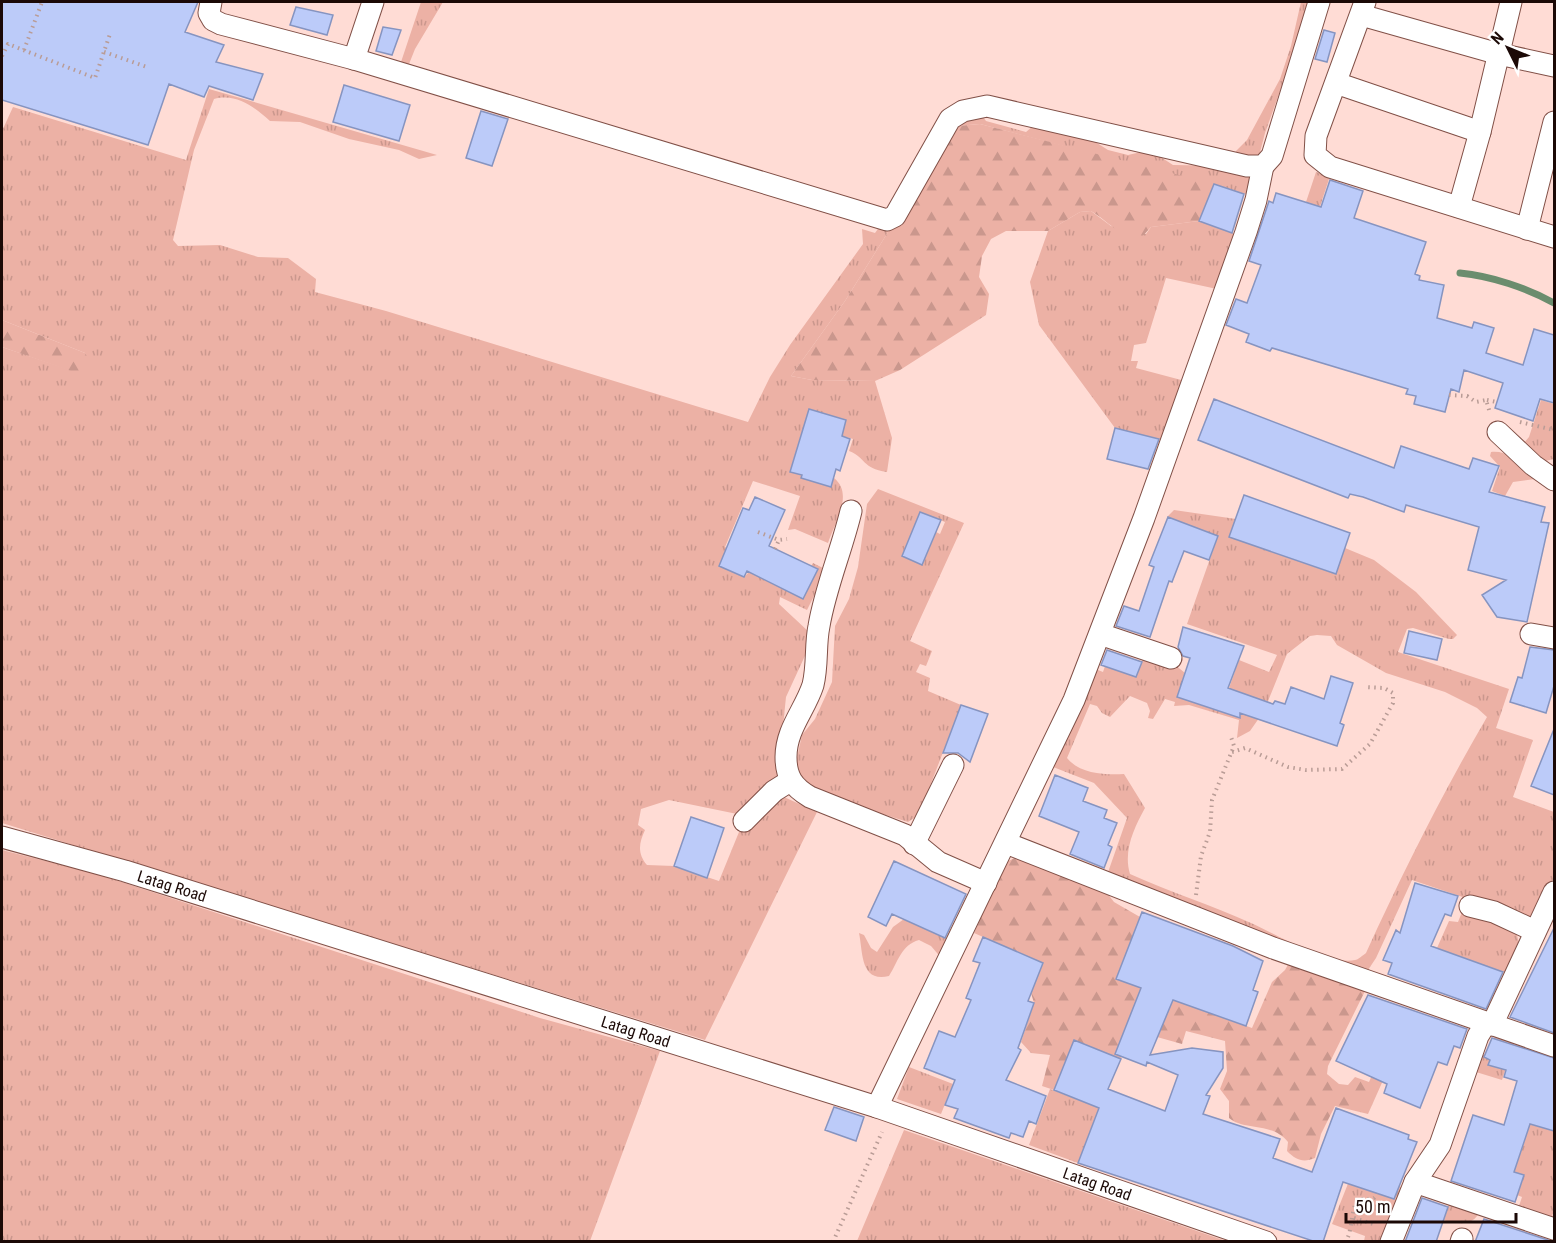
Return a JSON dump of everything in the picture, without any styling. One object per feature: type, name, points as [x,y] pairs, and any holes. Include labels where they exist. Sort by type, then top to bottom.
[{"type":"street","points":[[211,2],[209,13],[213,20],[221,24],[354,59],[887,220],[895,216],[950,119],[963,111],[987,106],[1247,166],[1263,166]]},
{"type":"street","points":[[354,59],[373,2]]},
{"type":"street","points":[[884,1109],[986,883],[1074,700],[1100,634],[1246,232],[1263,166],[1272,156],[1319,2]]},
{"type":"street","points":[[1459,207],[1480,132],[1511,2]]},
{"type":"street","points":[[1554,66],[1499,54],[1363,8],[1316,136],[1315,155],[1330,167],[1554,237]]},
{"type":"street","points":[[1336,83],[1480,132]]},
{"type":"street","points":[[1527,229],[1554,122]]},
{"type":"street","points":[[1498,432],[1533,465],[1554,480]]},
{"type":"street","points":[[851,511],[818,627],[818,659],[813,685],[797,715],[786,746],[790,781],[796,789],[810,797],[905,835],[938,862],[986,883]]},
{"type":"street","points":[[1100,634],[1171,658]]},
{"type":"street","points":[[1531,634],[1554,638]]},
{"type":"street","points":[[914,844],[953,765]]},
{"type":"street","points":[[744,821],[774,791],[790,781]]},
{"type":"street","name":"Latag Road","points":[[2,837],[125,871],[884,1109],[1266,1242]]},
{"type":"street","points":[[1005,843],[1357,979],[1554,1046]]},
{"type":"street","points":[[1387,1234],[1415,1182],[1440,1145],[1478,1036],[1489,1024],[1554,895]]},
{"type":"street","points":[[1470,906],[1494,912],[1535,931]]},
{"type":"street","points":[[1415,1182],[1554,1229]]},
{"type":"path","points":[[24,50],[42,2]]},
{"type":"path","points":[[2,56],[9,44],[95,78],[110,34]]},
{"type":"path","points":[[104,52],[147,67]]},
{"type":"path","points":[[1486,400],[1497,402]]},
{"type":"path","points":[[758,532],[779,540],[787,539]]},
{"type":"path","points":[[775,549],[779,540]]},
{"type":"path","points":[[1232,752],[1245,748],[1288,767],[1306,770],[1342,769],[1370,744],[1393,703],[1393,693],[1388,689],[1364,687]]},
{"type":"path","points":[[1192,916],[1202,856],[1210,832],[1212,800],[1232,752],[1234,744],[1231,737]]},
{"type":"path","points":[[833,1242],[884,1109]]},
{"type":"path","points":[[1348,1237],[1354,1218],[1352,1209],[1355,1203],[1360,1199],[1374,1198],[1378,1194]]},
{"type":"path","points":[[1354,1218],[1387,1234]]},
{"type":"green space","points":[[421,2],[443,2],[415,49],[409,64],[401,62]]},
{"type":"green space","points":[[1301,2],[1312,2],[1265,133],[1249,195],[980,124],[957,126],[845,301],[791,376],[812,380],[875,381],[892,438],[887,472],[873,468],[849,451],[853,439],[842,436],[846,420],[809,409],[790,471],[802,475],[802,478],[830,487],[834,478],[840,485],[843,500],[828,543],[795,529],[788,530],[800,496],[753,481],[725,547],[730,549],[719,566],[744,577],[749,572],[803,598],[818,570],[811,566],[813,563],[827,570],[807,610],[780,597],[779,604],[809,632],[809,647],[786,697],[778,775],[774,783],[742,815],[669,800],[641,809],[638,825],[645,830],[640,852],[647,865],[674,866],[719,881],[739,832],[760,821],[774,804],[784,797],[817,812],[705,1040],[2,823],[2,347],[88,376],[85,353],[2,320],[2,131],[13,107],[186,160],[209,89],[437,155],[419,159],[399,150],[349,139],[300,122],[270,121],[251,106],[238,100],[214,99],[194,150],[173,240],[178,246],[220,245],[258,257],[288,258],[316,279],[315,292],[386,311],[748,422],[770,377],[790,345],[863,244],[862,229],[875,233],[904,193],[944,112],[979,111],[986,121],[1026,132],[1033,126],[1049,131],[1068,121],[1088,127],[1097,143],[1108,150],[1128,155],[1141,152],[1156,154],[1173,165],[1231,166],[1236,151],[1247,140],[1280,79],[1291,46]]},
{"type":"green space","points":[[980,124],[1214,184],[1199,221],[1151,227],[1141,238],[1120,232],[1091,211],[1080,212],[1048,231],[1006,231],[991,239],[982,256],[979,277],[989,294],[986,315],[900,370],[875,381],[812,380],[791,376],[845,301],[957,126]]},
{"type":"green space","points":[[1316,172],[1330,176],[1303,258],[1306,202]]},
{"type":"green space","points":[[1091,211],[1111,226],[1146,234],[1151,227],[1199,221],[1235,234],[1217,289],[1166,278],[1146,343],[1134,345],[1131,361],[1138,361],[1136,368],[1185,381],[1166,441],[1115,428],[1039,325],[1030,282],[1048,231],[1080,212]]},
{"type":"green space","points":[[2,320],[85,353],[93,366],[88,377],[2,347]]},
{"type":"green space","points":[[1541,400],[1554,404],[1554,459],[1541,462],[1523,444],[1529,437]]},
{"type":"green space","points":[[1491,452],[1511,456],[1535,479],[1513,482],[1505,496],[1492,491],[1500,467],[1490,456]]},
{"type":"green space","points":[[878,489],[964,523],[910,641],[932,651],[926,666],[920,664],[916,672],[930,678],[928,691],[961,705],[919,815],[908,822],[822,795],[800,777],[796,762],[802,735],[815,719],[832,682],[835,626],[849,599],[858,567],[867,504]],"holes":[[[920,512],[945,522],[940,534],[936,532],[922,565],[902,556]]]},
{"type":"green space","points":[[1174,510],[1236,519],[1230,537],[1335,574],[1345,548],[1374,560],[1416,592],[1457,635],[1449,639],[1413,628],[1407,629],[1398,652],[1509,689],[1496,728],[1533,740],[1513,797],[1554,812],[1554,877],[1534,921],[1412,880],[1376,958],[1368,970],[1360,973],[1106,878],[1127,818],[1094,783],[1048,765],[1093,668],[1103,672],[1105,666],[1136,677],[1144,655],[1174,664],[1185,673],[1177,697],[1237,717],[1229,688],[1239,660],[1269,672],[1277,655],[1187,624],[1218,536],[1167,517]],"holes":[[[1310,636],[1331,636],[1337,645],[1386,673],[1445,692],[1477,708],[1487,717],[1454,775],[1366,953],[1355,960],[1344,961],[1302,948],[1236,916],[1130,874],[1129,848],[1145,808],[1124,774],[1101,774],[1086,770],[1067,758],[1090,704],[1097,706],[1102,713],[1110,717],[1130,696],[1147,703],[1150,711],[1148,718],[1153,719],[1165,699],[1175,702],[1174,706],[1189,705],[1239,720],[1237,738],[1250,731],[1264,711],[1287,654]]]},
{"type":"green space","points":[[2,850],[97,874],[540,1018],[660,1051],[590,1241],[2,1241]]},
{"type":"green space","points":[[1017,857],[1107,893],[1114,902],[1140,917],[1117,979],[1252,1028],[1272,982],[1285,970],[1290,961],[1366,989],[1328,1066],[1327,1074],[1339,1084],[1348,1085],[1355,1077],[1369,1082],[1378,1062],[1389,1067],[1368,1114],[1335,1106],[1321,1134],[1315,1158],[1303,1160],[1297,1158],[1287,1151],[1288,1142],[1282,1136],[1267,1129],[1235,1122],[1229,1118],[1229,1101],[1220,1089],[1227,1071],[1225,1041],[1186,1031],[1182,1044],[1157,1037],[1163,1024],[1132,1012],[1123,1033],[1130,1037],[1116,1070],[1074,1041],[1054,1090],[1042,1086],[1050,1055],[1031,1053],[1021,1042],[1034,1003],[1031,993],[1043,963],[974,933],[1004,866],[1008,861]]},
{"type":"green space","points":[[1468,911],[1515,932],[1518,947],[1506,973],[1437,948],[1449,921],[1458,922],[1462,912]]},
{"type":"green space","points":[[904,919],[949,939],[943,960],[931,946],[919,940],[904,950],[889,976],[873,975],[865,964],[859,933],[864,935],[871,948],[877,952],[893,927]]},
{"type":"green space","points":[[1495,1034],[1515,1040],[1502,1080],[1476,1072],[1480,1054],[1491,1057],[1488,1065],[1500,1068],[1508,1042],[1494,1039]]},
{"type":"green space","points":[[909,1067],[953,1084],[941,1114],[897,1099]]},
{"type":"green space","points":[[1050,1089],[1099,1108],[1078,1163],[1029,1145]]},
{"type":"green space","points":[[1509,1110],[1519,1121],[1554,1131],[1554,1213],[1552,1215],[1554,1218],[1517,1212],[1522,1197],[1517,1195],[1524,1175],[1514,1172],[1511,1122],[1505,1121]]},
{"type":"green space","points":[[904,1130],[1226,1241],[857,1241]]},
{"type":"green space","points":[[1353,1171],[1368,1176],[1364,1189],[1385,1196],[1390,1183],[1404,1188],[1385,1241],[1364,1241],[1365,1236],[1332,1224]]},
{"type":"green space","points":[[1450,1201],[1480,1211],[1469,1222],[1443,1220]]},
{"type":"building","points":[[2,2],[198,2],[185,32],[224,45],[216,62],[263,74],[253,100],[209,86],[204,97],[169,84],[148,145],[2,100]]},
{"type":"building","points":[[296,7],[333,15],[327,35],[290,25]]},
{"type":"building","points":[[383,27],[401,30],[392,55],[376,51]]},
{"type":"building","points":[[1324,30],[1335,33],[1327,62],[1315,59]]},
{"type":"building","points":[[344,85],[410,105],[399,141],[333,122]]},
{"type":"building","points":[[481,111],[508,119],[492,166],[466,158]]},
{"type":"building","points":[[1330,180],[1363,191],[1354,218],[1426,242],[1415,274],[1420,276],[1419,280],[1444,285],[1437,318],[1472,328],[1474,322],[1494,328],[1486,353],[1523,365],[1534,329],[1554,335],[1554,403],[1540,399],[1533,421],[1495,408],[1503,383],[1464,370],[1459,392],[1451,389],[1445,412],[1414,404],[1416,396],[1406,394],[1408,389],[1272,348],[1270,351],[1246,342],[1249,334],[1226,325],[1236,299],[1247,303],[1261,265],[1249,261],[1269,201],[1273,203],[1276,193],[1321,207]]},
{"type":"building","points":[[1214,184],[1244,194],[1232,233],[1199,221]]},
{"type":"building","points":[[1214,399],[1394,468],[1401,446],[1469,469],[1473,458],[1499,466],[1489,492],[1545,507],[1541,522],[1549,523],[1527,622],[1497,617],[1482,595],[1506,580],[1468,570],[1479,527],[1406,505],[1404,512],[1363,497],[1350,494],[1348,498],[1198,440]]},
{"type":"building","points":[[809,409],[846,420],[842,436],[850,439],[840,471],[836,469],[831,487],[801,478],[802,475],[790,472]]},
{"type":"building","points":[[1115,428],[1159,439],[1148,469],[1107,459]]},
{"type":"building","points":[[1244,495],[1350,533],[1336,574],[1229,537]]},
{"type":"building","points":[[755,497],[785,510],[769,546],[818,569],[803,599],[747,571],[744,577],[719,566],[743,508],[749,510]]},
{"type":"building","points":[[920,512],[941,520],[922,565],[902,556]]},
{"type":"building","points":[[1168,517],[1218,536],[1209,560],[1184,551],[1172,582],[1169,581],[1150,637],[1116,626],[1124,606],[1139,611],[1154,567],[1149,565]]},
{"type":"building","points":[[1183,627],[1244,646],[1228,688],[1273,704],[1275,701],[1285,704],[1291,687],[1324,699],[1331,676],[1353,683],[1340,723],[1344,725],[1337,746],[1240,713],[1240,718],[1177,697],[1190,658],[1183,656],[1178,647]]},
{"type":"building","points":[[1409,631],[1442,639],[1437,660],[1404,653]]},
{"type":"building","points":[[1530,647],[1554,650],[1554,686],[1546,713],[1510,702],[1518,677],[1522,678]]},
{"type":"building","points":[[1107,650],[1142,662],[1136,677],[1101,665]]},
{"type":"building","points":[[961,705],[988,714],[970,762],[958,753],[943,753]]},
{"type":"building","points":[[1554,729],[1554,795],[1531,786]]},
{"type":"building","points":[[1055,775],[1088,788],[1083,801],[1107,810],[1104,818],[1117,823],[1108,845],[1112,847],[1104,868],[1070,854],[1079,832],[1039,816]]},
{"type":"building","points":[[691,817],[724,828],[707,878],[674,866]]},
{"type":"building","points":[[894,861],[966,894],[945,938],[892,914],[886,926],[868,917]]},
{"type":"building","points":[[1415,883],[1458,896],[1451,916],[1445,914],[1431,946],[1503,972],[1486,1009],[1388,974],[1392,963],[1383,960],[1396,930],[1400,933]]},
{"type":"building","points":[[1142,912],[1233,946],[1263,961],[1253,990],[1258,992],[1246,1026],[1173,1000],[1150,1055],[1192,1048],[1223,1052],[1223,1068],[1206,1095],[1210,1096],[1203,1114],[1280,1139],[1273,1158],[1312,1172],[1336,1108],[1409,1135],[1408,1139],[1417,1142],[1394,1199],[1343,1182],[1323,1242],[1316,1242],[1078,1163],[1099,1108],[1054,1090],[1074,1040],[1121,1059],[1108,1089],[1165,1111],[1178,1075],[1147,1062],[1146,1066],[1115,1054],[1141,988],[1116,979]]},
{"type":"building","points":[[1554,928],[1554,1033],[1510,1017]]},
{"type":"building","points":[[983,937],[1043,963],[1028,1001],[1034,1003],[1018,1048],[1021,1050],[1006,1080],[1046,1096],[1036,1124],[1029,1121],[1023,1137],[1011,1133],[1009,1138],[954,1118],[958,1109],[945,1105],[955,1080],[924,1068],[939,1031],[955,1037],[971,1000],[966,998],[980,963],[973,961]]},
{"type":"building","points":[[1368,995],[1467,1029],[1460,1048],[1454,1046],[1447,1065],[1438,1062],[1420,1108],[1384,1093],[1387,1084],[1336,1061]]},
{"type":"building","points":[[1492,1038],[1554,1058],[1554,1131],[1530,1124],[1514,1172],[1524,1175],[1515,1202],[1451,1181],[1473,1115],[1504,1125],[1517,1081],[1504,1077],[1506,1070],[1488,1065],[1490,1060],[1484,1057]]},
{"type":"building","points":[[834,1107],[864,1117],[856,1141],[825,1130]]},
{"type":"building","points":[[1422,1198],[1448,1207],[1436,1242],[1405,1242]]},
{"type":"building","points":[[1484,1219],[1551,1241],[1551,1242],[1475,1242]]},
{"type":"waterway","points":[[1460,273],[1508,284],[1554,303]]}]
